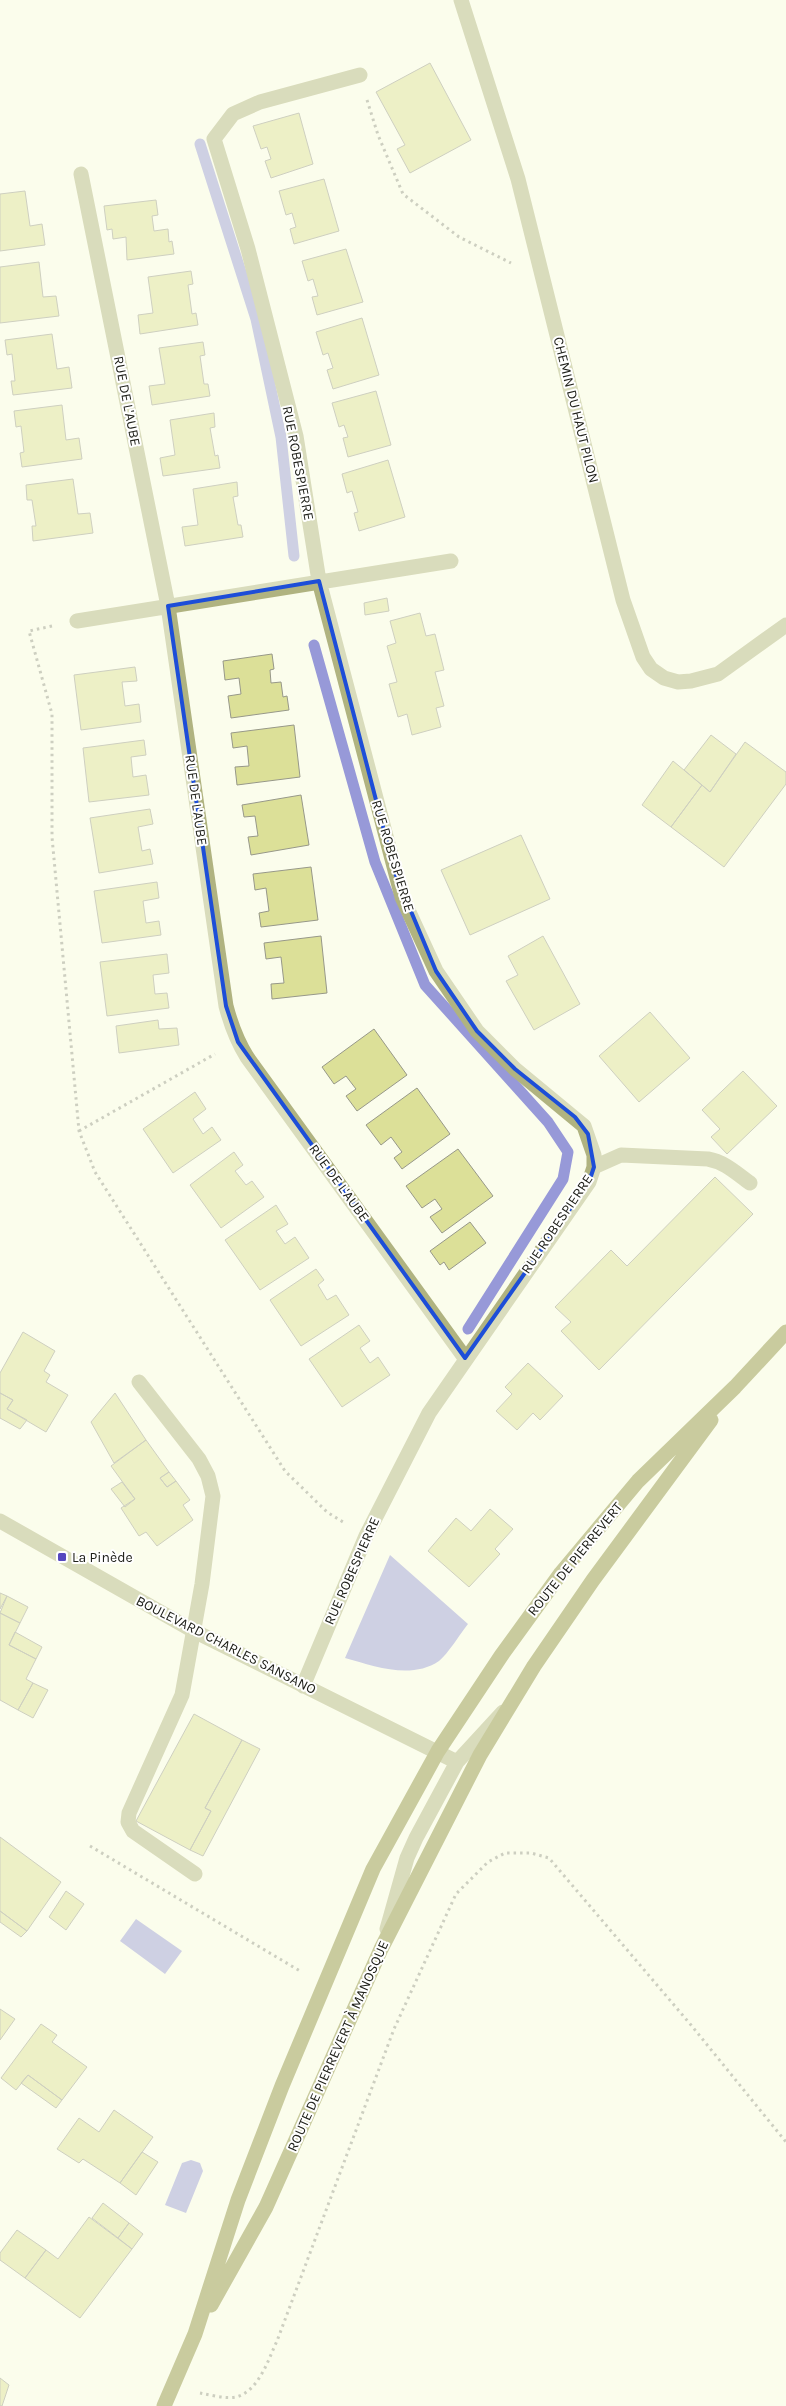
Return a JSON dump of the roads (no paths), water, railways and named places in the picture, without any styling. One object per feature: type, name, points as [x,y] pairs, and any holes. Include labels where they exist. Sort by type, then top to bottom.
[{"type":"main road","name":"ROUTE DE PIERREVERT","points":[[438,1751],[501,1656],[561,1573],[638,1481],[736,1387],[786,1332]]},
{"type":"main road","name":"ROUTE DE PIERREVERT","points":[[480,1755],[510,1705],[593,1580],[736,1387]]},
{"type":"main road","name":"ROUTE DE PIERREVERT À MANOSQUE","points":[[164,2406],[195,2334],[238,2200],[282,2086],[373,1869],[438,1751]]},
{"type":"main road","name":"ROUTE DE PIERREVERT À MANOSQUE","points":[[195,2334],[266,2207],[381,1949],[480,1755]]},
{"type":"street","name":"CHEMIN DU HAUT PILON","points":[[461,0],[518,179],[623,600],[643,658],[651,669],[664,678],[678,682],[704,679],[718,674],[786,625]]},
{"type":"street","name":"RUE ROBESPIERRE","points":[[303,1686],[366,1536],[429,1413],[465,1358],[589,1182],[594,1167],[591,1144],[584,1126],[515,1069],[478,1031],[436,971],[416,930],[395,873],[319,581],[296,436],[248,249],[214,140],[234,114],[260,102],[360,75]]},
{"type":"street","name":"RUE DE L'AUBE","points":[[81,174],[168,606],[226,1006],[238,1042],[465,1358]]},
{"type":"street","points":[[77,621],[451,561]]},
{"type":"street","points":[[594,1167],[621,1155],[708,1159],[726,1166],[750,1183]]},
{"type":"street","points":[[139,1382],[199,1459],[208,1476],[213,1496],[202,1584],[192,1630],[182,1695],[129,1813],[128,1822],[133,1831],[195,1874]]},
{"type":"street","name":"BOULEVARD CHARLES SANSANO","points":[[0,1521],[192,1630],[457,1762]]},
{"type":"street","points":[[381,1949],[407,1858],[416,1838],[457,1762],[510,1705]]},
{"type":"water","points":[[390,1555],[468,1624],[443,1658],[428,1667],[405,1671],[392,1670],[345,1658]]},
{"type":"water","points":[[136,1919],[182,1951],[165,1974],[120,1941]]},
{"type":"water","points":[[191,2160],[200,2163],[203,2171],[186,2213],[165,2205],[182,2163]]},
{"type":"waterway","points":[[200,144],[256,319],[281,437],[294,556]]},
{"type":"waterway","points":[[314,645],[375,862],[425,985],[548,1122],[568,1152],[563,1179],[468,1329]]},
{"type":"place","name":"La Pinède","points":[[62,1557]]}]
